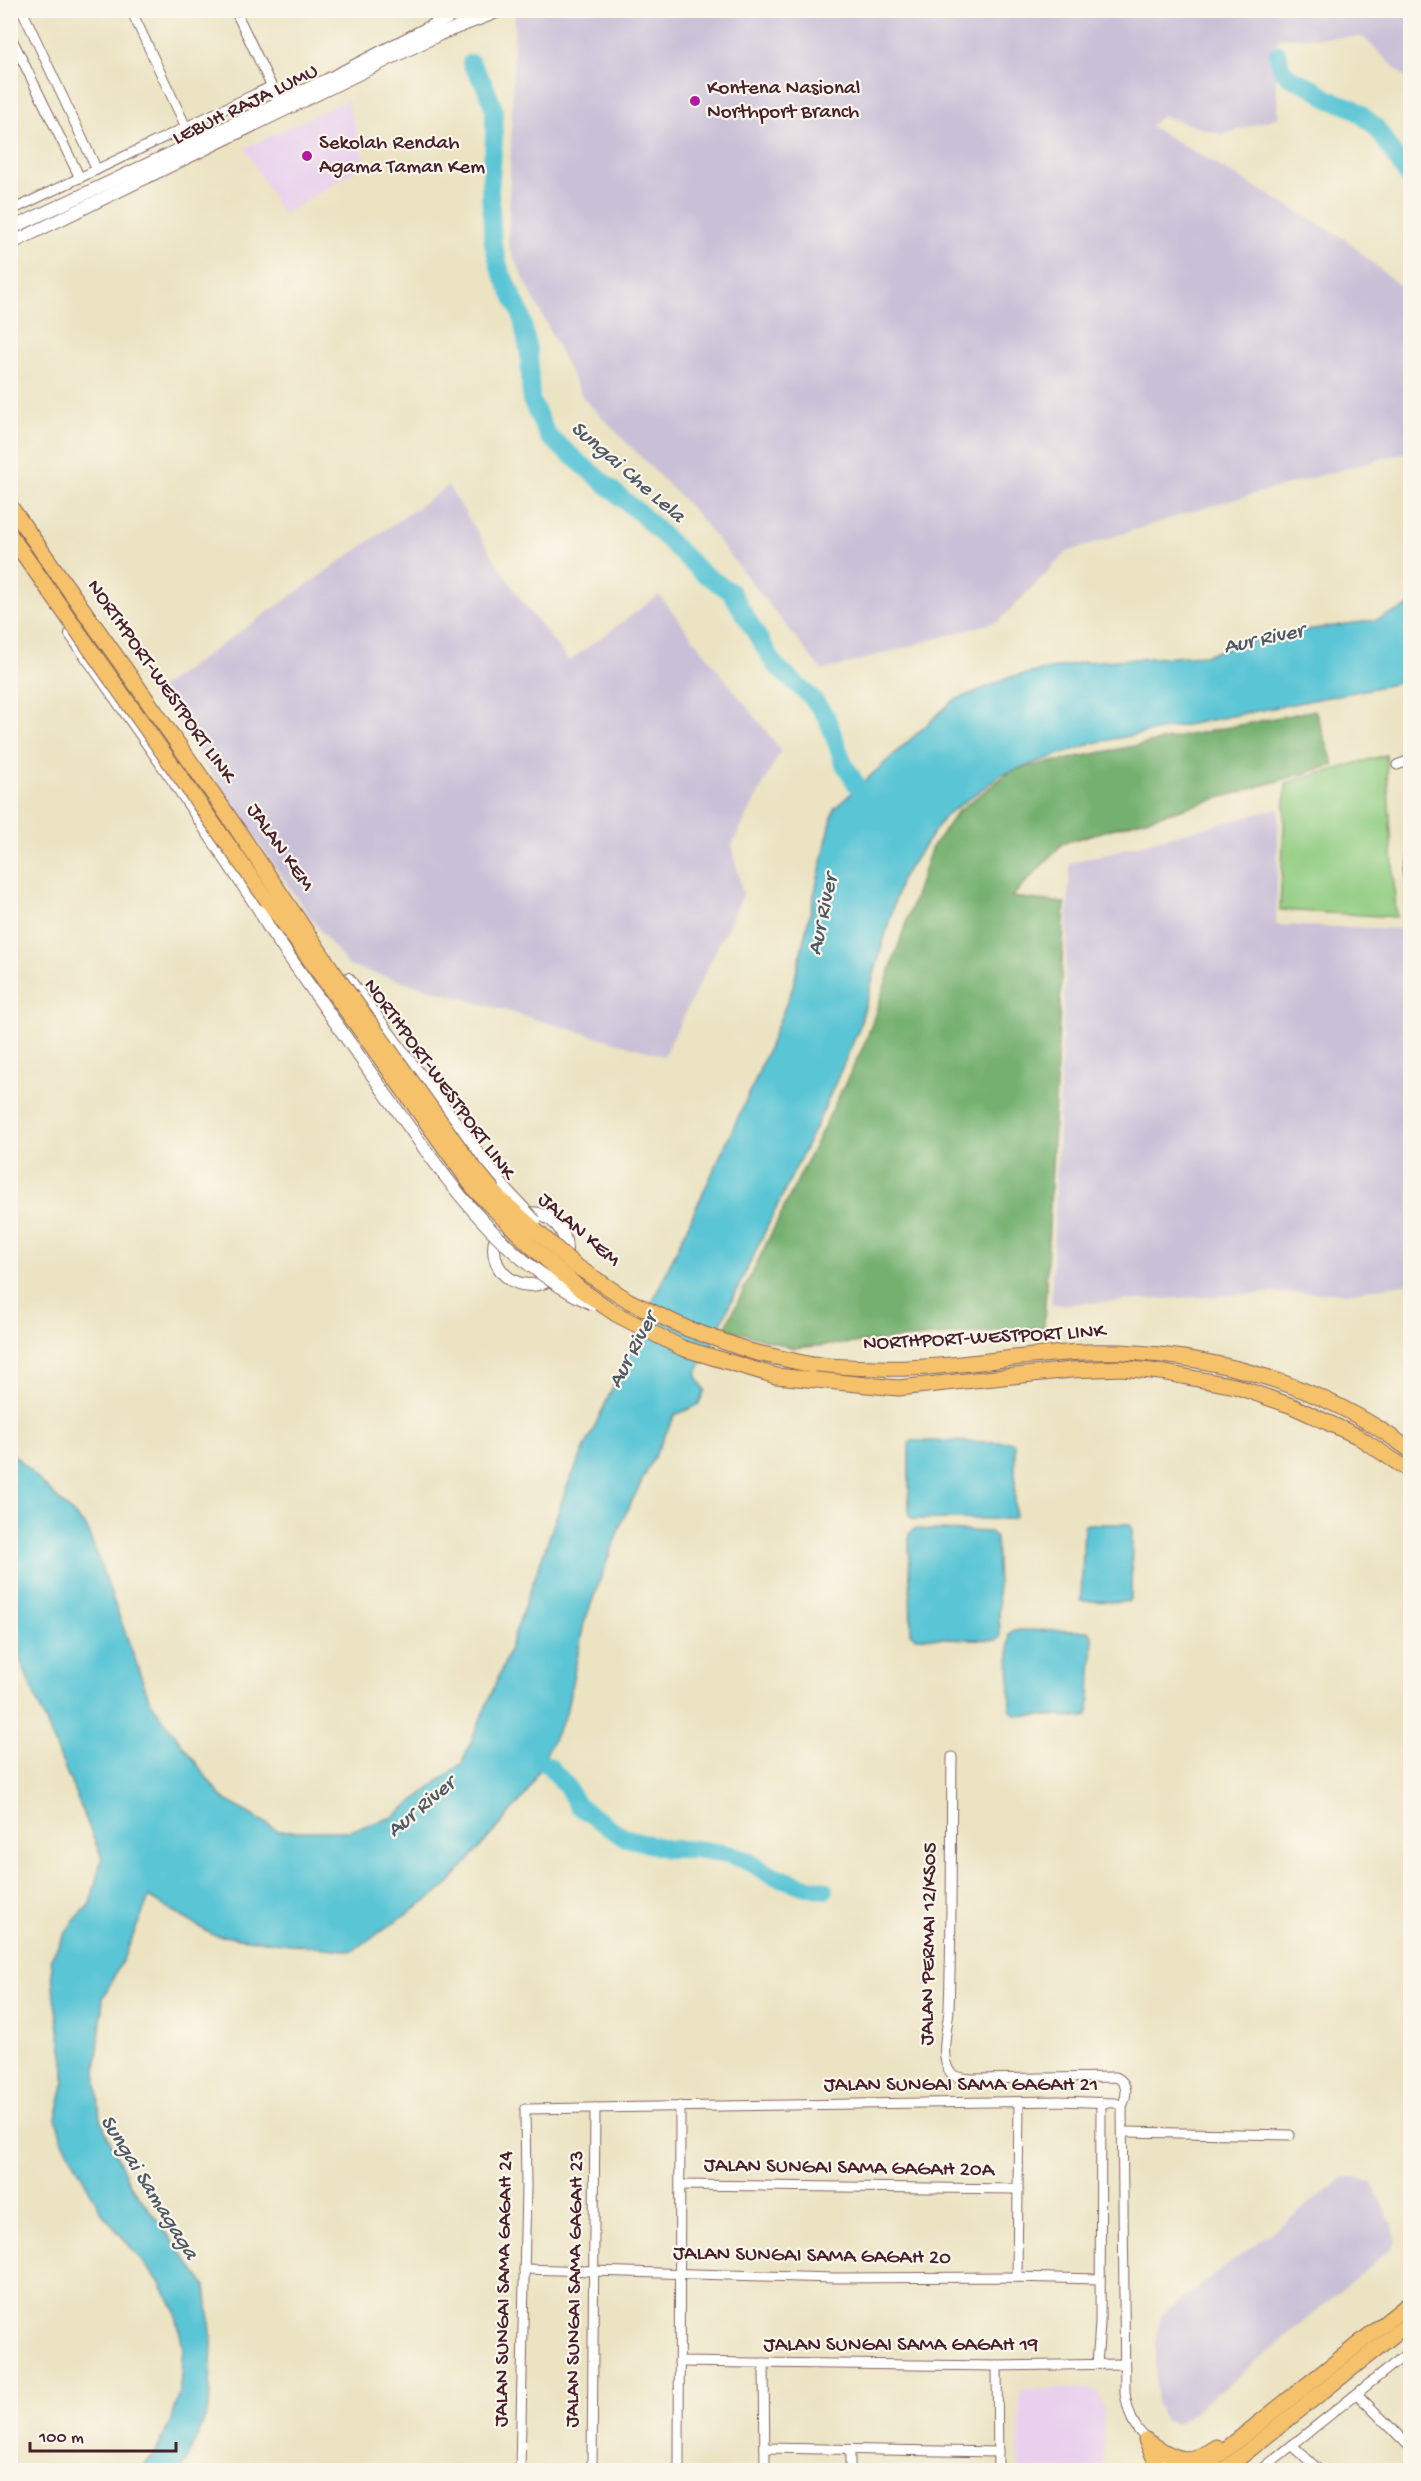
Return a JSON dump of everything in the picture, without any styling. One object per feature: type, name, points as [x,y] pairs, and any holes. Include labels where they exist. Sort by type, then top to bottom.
[{"type":"main road","name":"NORTHPORT-WESTPORT LINK","points":[[10,506],[216,798],[332,970],[470,1163],[499,1198],[576,1266],[629,1301],[688,1329],[753,1352],[812,1365],[860,1368],[909,1368],[1082,1353],[1135,1353],[1170,1356],[1232,1368],[1289,1385],[1366,1421],[1410,1450]]},
{"type":"main road","name":"NORTHPORT-WESTPORT LINK","points":[[10,535],[267,900],[476,1191],[530,1245],[581,1290],[616,1314],[682,1348],[776,1376],[898,1388],[1071,1370],[1122,1368],[1160,1371],[1235,1386],[1292,1406],[1356,1436],[1410,1471]]},
{"type":"main road","points":[[1200,2470],[1410,2302]]},
{"type":"main road","points":[[1224,2470],[1410,2322]]},
{"type":"main road","points":[[1148,2441],[1176,2458],[1199,2457],[1272,2413]]},
{"type":"main road","points":[[1148,2441],[1158,2470]]},
{"type":"main road","points":[[1239,2470],[1247,2451]]},
{"type":"street","points":[[22,10],[97,170]]},
{"type":"street","points":[[131,10],[186,127]]},
{"type":"street","points":[[235,10],[282,106]]},
{"type":"street","name":"LEBUH RAJA LUMU","points":[[10,244],[282,106],[461,11]]},
{"type":"street","name":"LEBUH RAJA LUMU","points":[[10,229],[440,34],[494,12]]},
{"type":"street","points":[[10,35],[80,178]]},
{"type":"street","points":[[10,211],[272,86]]},
{"type":"street","name":"JALAN KEM","points":[[10,495],[266,862],[351,990],[464,1147],[520,1215]]},
{"type":"street","points":[[10,546],[172,778],[269,928],[474,1214],[512,1250],[556,1286],[616,1314]]},
{"type":"street","points":[[1397,765],[1410,760]]},
{"type":"street","points":[[1410,837],[1410,900]]},
{"type":"street","points":[[260,911],[309,970],[465,1189],[500,1228]]},
{"type":"street","name":"JALAN KEM","points":[[330,957],[504,1189],[543,1228],[629,1301]]},
{"type":"street","points":[[520,1215],[543,1216],[553,1222],[565,1241],[566,1253],[562,1264],[556,1274],[546,1281],[525,1285],[515,1282],[500,1269],[494,1249],[500,1228],[509,1220],[520,1215]]},
{"type":"street","name":"JALAN PERMAI 12/KS05","points":[[952,1757],[950,1974],[946,2044],[946,2058],[950,2073],[955,2077],[970,2079],[1116,2077],[1123,2082],[1126,2089],[1126,2097],[1122,2106]]},
{"type":"street","points":[[1017,2277],[1019,2102]]},
{"type":"street","name":"JALAN SUNGAI SAMA GAGAH 21","points":[[525,2109],[1019,2102],[1101,2102],[1122,2106],[1124,2364],[1127,2410],[1133,2424],[1176,2470]]},
{"type":"street","points":[[1097,2364],[1101,2102]]},
{"type":"street","points":[[679,2470],[680,2106]]},
{"type":"street","name":"JALAN SUNGAI SAMA GAGAH 23","points":[[592,2470],[595,2108]]},
{"type":"street","name":"JALAN SUNGAI SAMA GAGAH 24","points":[[520,2470],[525,2109]]},
{"type":"street","points":[[1124,2132],[1290,2135]]},
{"type":"street","name":"JALAN SUNGAI SAMA GAGAH 20A","points":[[680,2185],[1018,2189]]},
{"type":"street","name":"JALAN SUNGAI SAMA GAGAH 20","points":[[524,2269],[834,2278],[1100,2279]]},
{"type":"street","points":[[1261,2470],[1410,2350]]},
{"type":"street","name":"JALAN SUNGAI SAMA GAGAH 19","points":[[679,2362],[997,2366],[1124,2364]]},
{"type":"street","points":[[764,2362],[765,2470]]},
{"type":"street","points":[[997,2366],[998,2470]]},
{"type":"street","points":[[1357,2394],[1410,2447]]},
{"type":"street","points":[[1292,2445],[1319,2470]]},
{"type":"street","points":[[765,2448],[998,2452]]},
{"type":"street","points":[[850,2450],[850,2470]]},
{"type":"shaded area","points":[[515,11],[1410,11],[1410,82],[1363,37],[1280,38],[1273,49],[1279,117],[1223,135],[1162,116],[1150,126],[1345,239],[1410,295],[1410,451],[1196,510],[1067,552],[999,621],[822,671],[695,512],[583,398],[508,246]]},
{"type":"shaded area","name":"Sekolah Rendah Agama Taman Kem","points":[[347,100],[366,164],[283,215],[245,148]]},
{"type":"shaded area","points":[[448,486],[522,602],[569,661],[659,595],[781,750],[732,845],[743,895],[664,1056],[349,966],[314,922],[229,801],[157,690]]},
{"type":"shaded area","points":[[1279,808],[1276,925],[1410,929],[1410,1283],[1347,1293],[1271,1293],[1051,1305],[1070,863]]},
{"type":"shaded area","points":[[1345,2177],[1356,2177],[1371,2182],[1393,2225],[1395,2242],[1392,2248],[1223,2389],[1177,2424],[1165,2421],[1156,2402],[1156,2346],[1160,2316]]},
{"type":"shaded area","points":[[1088,2388],[1097,2391],[1104,2406],[1103,2470],[1018,2470],[1020,2394],[1022,2391],[1026,2389]]},
{"type":"green space","points":[[1315,710],[1334,765],[1063,843],[1012,897],[1065,903],[1044,1327],[793,1348],[725,1328],[866,1041],[931,849],[958,811],[1013,770]]},
{"type":"green space","points":[[1386,755],[1396,917],[1280,910],[1286,783]]},
{"type":"water","name":"Aur River","points":[[1410,606],[1410,681],[1093,743],[1003,774],[945,816],[901,879],[858,1031],[823,1111],[696,1375],[705,1390],[698,1405],[675,1415],[622,1521],[584,1623],[566,1713],[527,1793],[446,1887],[352,1951],[213,1935],[149,1897],[126,1953],[103,1998],[96,2070],[100,2119],[130,2184],[206,2286],[212,2342],[209,2409],[184,2466],[181,2470],[141,2470],[155,2454],[170,2423],[180,2388],[183,2348],[175,2309],[158,2280],[102,2213],[62,2139],[56,2118],[64,2085],[64,2061],[54,1997],[51,1958],[72,1923],[90,1904],[102,1858],[11,1638],[10,1451],[87,1528],[150,1701],[222,1798],[279,1831],[349,1831],[393,1817],[462,1763],[504,1664],[568,1484],[755,1081],[793,987],[834,809],[953,701],[1011,677],[1084,662],[1205,655],[1272,635],[1376,620]]},
{"type":"water","points":[[912,1441],[1012,1442],[1015,1446],[1015,1516],[1011,1519],[914,1519],[909,1516],[909,1444]]},
{"type":"water","points":[[1088,1524],[1129,1524],[1132,1528],[1131,1597],[1128,1602],[1081,1601],[1084,1526]]},
{"type":"water","points":[[914,1529],[990,1532],[996,1537],[1000,1637],[997,1640],[916,1637],[911,1633],[909,1534]]},
{"type":"water","points":[[1014,1630],[1089,1631],[1093,1637],[1089,1712],[1086,1717],[1016,1715],[1010,1709],[1009,1634]]},
{"type":"waterway","points":[[1278,54],[1282,70],[1291,78],[1314,88],[1328,99],[1353,108],[1376,127],[1410,180]]},
{"type":"waterway","name":"Sungai Che Lela","points":[[471,63],[485,86],[494,109],[490,191],[493,243],[500,270],[521,314],[529,355],[531,400],[548,436],[642,515],[701,572],[731,592],[775,665],[814,700],[827,718],[844,764],[870,807]]},
{"type":"waterway","points":[[522,1753],[549,1766],[566,1785],[577,1805],[623,1837],[668,1849],[695,1849],[728,1854],[748,1861],[767,1873],[800,1885],[825,1890]]},
{"type":"place","name":"Kontena Nasional Northport Branch","points":[[695,101]]},
{"type":"place","name":"Sekolah Rendah Agama Taman Kem","points":[[307,156]]},
{"type":"water label","name":"Sungai Samagaga","points":[[148,2188]]}]
